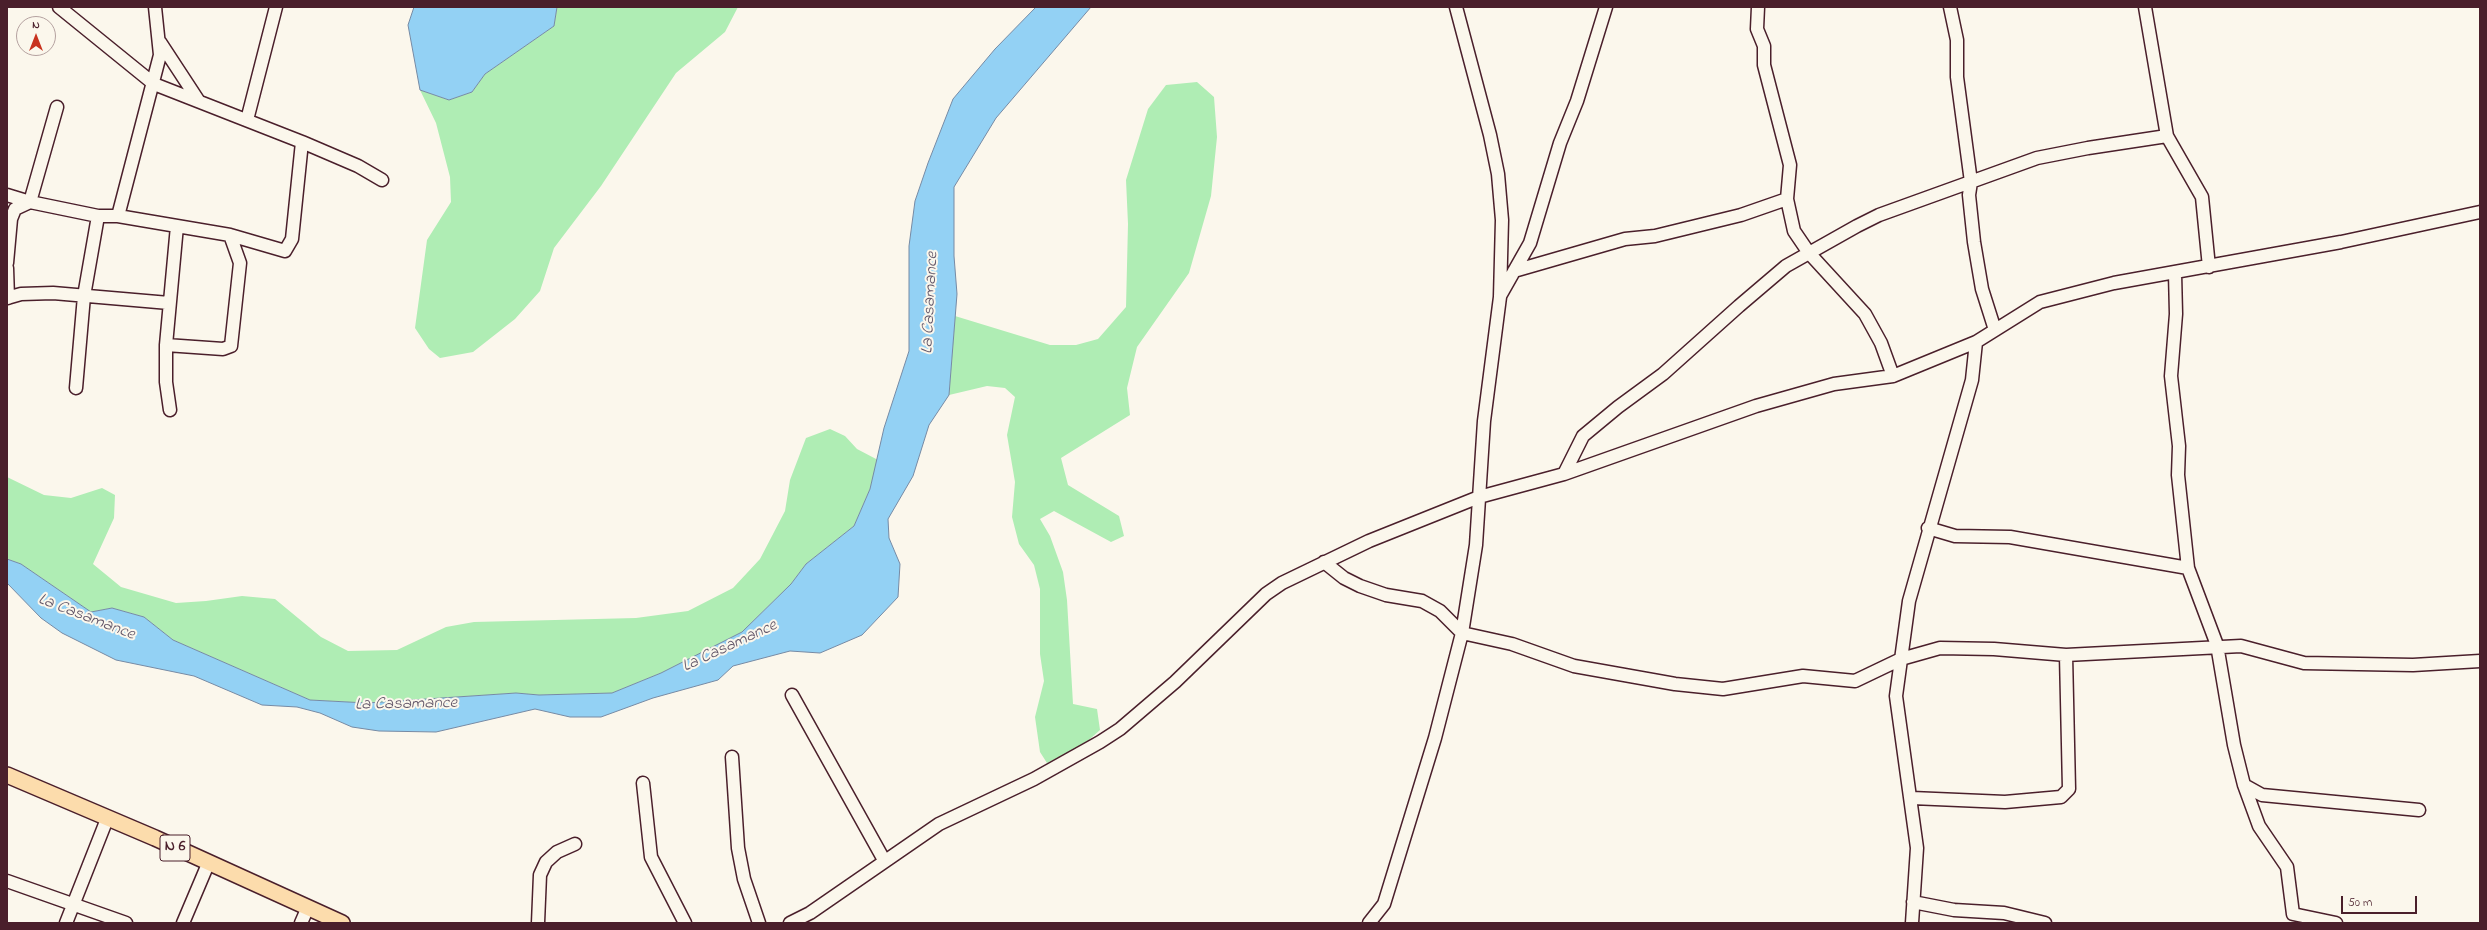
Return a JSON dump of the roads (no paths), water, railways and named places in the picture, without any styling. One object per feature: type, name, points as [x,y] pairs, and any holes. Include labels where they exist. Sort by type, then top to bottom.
[{"type":"main road","name":"N 6","points":[[7,775],[342,923]]},
{"type":"street","points":[[59,7],[154,84],[302,142],[358,166],[382,180]]},
{"type":"street","points":[[118,216],[154,84],[160,55],[160,42],[155,7]]},
{"type":"street","points":[[247,120],[276,7]]},
{"type":"street","points":[[1369,923],[1384,904],[1435,738],[1462,633],[1476,544],[1489,368],[1500,297],[1502,220],[1498,174],[1490,134],[1456,7]]},
{"type":"street","points":[[1500,297],[1530,243],[1560,143],[1577,101],[1606,7]]},
{"type":"street","points":[[1758,7],[1758,29],[1764,46],[1764,65],[1790,165],[1787,199],[1794,230],[1809,253],[1865,314],[1881,343],[1893,376]]},
{"type":"street","points":[[1950,7],[1956,40],[1956,77],[1971,182],[1970,214],[1979,273],[1995,330]]},
{"type":"street","points":[[2145,7],[2167,136],[2202,197],[2209,267]]},
{"type":"street","points":[[160,42],[198,100]]},
{"type":"street","points":[[7,263],[10,219],[16,209],[30,202],[57,107]]},
{"type":"street","points":[[1564,474],[1584,436],[1618,407],[1663,374],[1786,266],[1809,253],[1879,215],[2037,158],[2088,148],[2167,136]]},
{"type":"street","points":[[7,195],[30,202],[98,216],[118,216],[230,235],[285,251],[292,239],[302,142]]},
{"type":"street","points":[[1514,271],[1625,239],[1655,236],[1740,215],[1787,199]]},
{"type":"street","points":[[790,923],[810,918],[884,860],[939,824],[1034,779],[1107,738],[1175,682],[1266,594],[1282,583],[1369,541],[1479,497],[1564,474],[1764,404],[1834,384],[1893,376],[1976,342],[2040,302],[2114,283],[2209,267],[2480,212]]},
{"type":"street","points":[[76,388],[84,296],[98,216]]},
{"type":"street","points":[[170,410],[166,382],[166,345],[177,226]]},
{"type":"street","points":[[230,235],[240,263]]},
{"type":"street","points":[[166,345],[223,349],[231,346],[240,263],[253,242]]},
{"type":"street","points":[[7,268],[8,298],[21,294],[53,293],[169,303]]},
{"type":"street","points":[[2174,273],[2176,314],[2171,376],[2179,446],[2178,474],[2188,568],[2217,645],[2234,745],[2244,785],[2259,826],[2287,867],[2293,914],[2336,923]]},
{"type":"street","points":[[1912,923],[1917,848],[1912,798],[1896,696],[1909,601],[1928,528],[1972,380],[1976,342]]},
{"type":"street","points":[[1928,528],[1955,536],[2010,538],[2188,568]]},
{"type":"street","points":[[1324,562],[1344,578],[1360,586],[1386,595],[1422,601],[1440,611],[1462,633],[1512,644],[1574,666],[1674,684],[1723,688],[1803,676],[1855,681],[1901,659],[1940,648],[1994,649],[2066,655],[2217,645],[2241,646],[2304,663],[2395,665],[2480,661]]},
{"type":"street","points":[[1912,798],[2005,802],[2061,797],[2070,789],[2066,655]]},
{"type":"street","points":[[792,695],[884,860]]},
{"type":"street","points":[[732,757],[738,848],[744,879],[759,923]]},
{"type":"street","points":[[643,783],[651,857],[685,923]]},
{"type":"street","points":[[2244,785],[2262,795],[2318,799],[2419,810]]},
{"type":"street","points":[[66,923],[108,819]]},
{"type":"street","points":[[538,923],[540,876],[546,862],[557,852],[575,844]]},
{"type":"street","points":[[183,923],[208,864]]},
{"type":"street","points":[[7,881],[126,923]]},
{"type":"street","points":[[1913,902],[1954,910],[2004,912],[2045,923]]},
{"type":"street","points":[[301,923],[308,907]]},
{"type":"water","points":[[414,7],[557,7],[554,26],[485,74],[472,92],[449,100],[420,90],[408,25]]},
{"type":"water","name":"La Casamance","points":[[1036,7],[1091,7],[996,118],[954,187],[954,256],[957,294],[949,395],[929,425],[913,476],[888,519],[889,538],[900,564],[898,597],[862,635],[820,653],[790,651],[733,666],[718,680],[653,698],[601,717],[570,717],[535,709],[436,732],[379,731],[352,727],[320,713],[297,707],[262,705],[194,676],[116,660],[62,633],[41,618],[7,583],[7,559],[21,564],[91,612],[112,608],[144,617],[173,640],[310,700],[367,703],[516,693],[539,695],[612,693],[661,673],[742,632],[791,584],[806,564],[854,526],[870,489],[884,428],[909,351],[909,246],[915,201],[928,163],[953,99],[995,49]]}]
